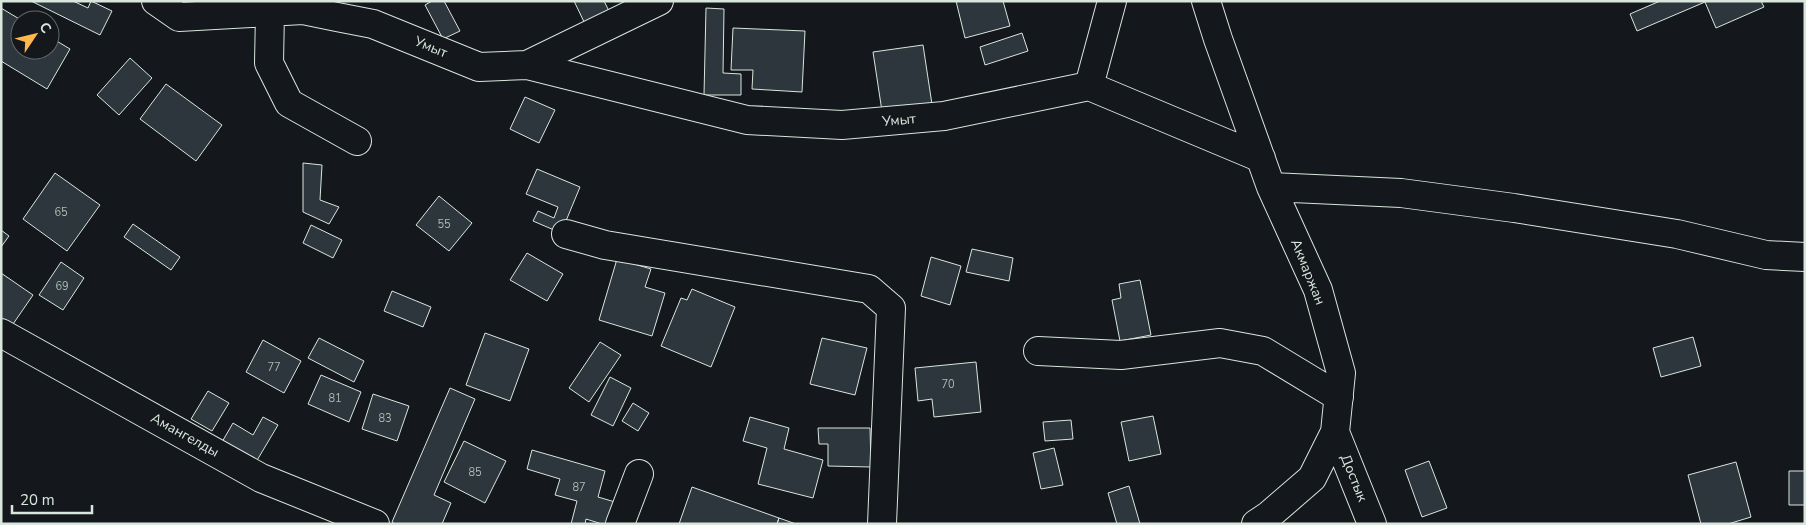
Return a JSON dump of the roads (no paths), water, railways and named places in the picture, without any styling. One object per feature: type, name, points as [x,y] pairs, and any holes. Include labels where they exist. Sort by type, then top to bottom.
[{"type":"street","name":"Умыт","points":[[156,1],[179,16],[303,10],[373,24],[480,67],[527,65],[747,120],[842,125],[944,116],[1089,86]]},
{"type":"street","points":[[337,17],[360,1]]},
{"type":"street","name":"Умыт","points":[[527,65],[659,1]]},
{"type":"street","points":[[1112,1],[1089,86],[1261,158]]},
{"type":"street","name":"Акмаржан","points":[[1206,1],[1271,187],[1318,290],[1341,373],[1335,432],[1312,478],[1256,524]]},
{"type":"street","points":[[270,12],[269,63],[289,103],[358,141]]},
{"type":"street","points":[[1271,187],[1401,193],[1486,204],[1677,234],[1766,255],[1805,257]]},
{"type":"street","points":[[566,234],[605,245],[869,289],[891,308],[882,524]]},
{"type":"street","name":"Амангелды","points":[[1,332],[262,478],[375,524]]},
{"type":"street","points":[[1038,351],[1121,355],[1220,343],[1262,351],[1339,397]]},
{"type":"street","name":"Достык","points":[[1335,432],[1372,524]]},
{"type":"street","points":[[620,524],[639,474]]}]
